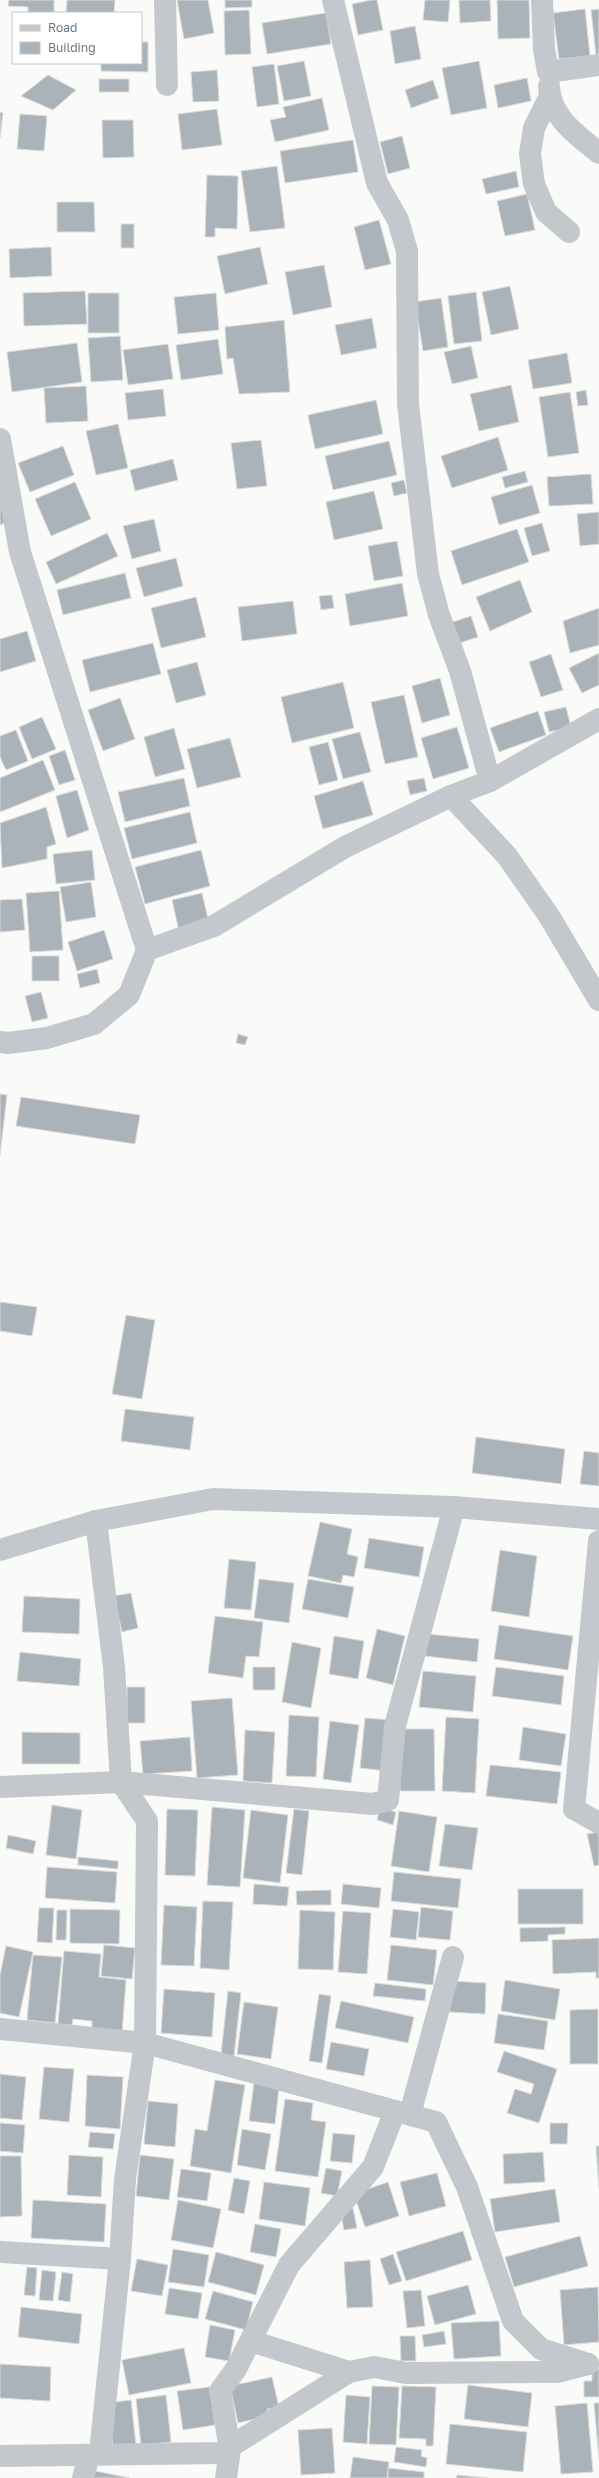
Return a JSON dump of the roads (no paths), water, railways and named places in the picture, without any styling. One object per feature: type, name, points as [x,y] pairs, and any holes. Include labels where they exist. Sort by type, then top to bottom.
[{"type":"street","points":[[164,0],[167,85]]},
{"type":"street","points":[[333,0],[378,183],[398,220],[406,251],[408,404],[428,574],[440,615],[460,671],[490,781]]},
{"type":"street","points":[[542,0],[544,49],[548,72],[549,98],[564,124],[599,153]]},
{"type":"street","points":[[548,72],[599,65]]},
{"type":"street","points":[[549,98],[534,128],[530,154],[534,184],[546,212],[569,232]]},
{"type":"street","points":[[0,439],[20,552],[147,950],[129,995],[94,1024],[47,1038],[8,1044],[0,1042]]},
{"type":"street","points":[[147,950],[214,926],[345,847],[451,796],[490,781],[599,719]]},
{"type":"street","points":[[451,796],[507,856],[549,916],[599,1000]]},
{"type":"street","points":[[0,1550],[96,1521],[213,1499],[454,1507],[599,1519]]},
{"type":"street","points":[[0,1787],[121,1782],[373,1804],[388,1800],[395,1726],[454,1507]]},
{"type":"street","points":[[83,2478],[95,2454],[120,2259],[125,2179],[145,2043],[147,1821],[121,1782],[114,1667],[96,1521]]},
{"type":"street","points":[[599,1541],[574,1809],[599,1823]]},
{"type":"street","points":[[226,2478],[230,2449],[220,2390],[236,2369],[290,2265],[373,2166],[403,2112],[453,1957]]},
{"type":"street","points":[[0,2029],[145,2043],[436,2122],[467,2187],[512,2321],[541,2349],[593,2363]]},
{"type":"street","points":[[0,2252],[120,2259]]},
{"type":"street","points":[[251,2341],[349,2372]]},
{"type":"street","points":[[0,2456],[220,2453],[230,2449],[349,2372],[374,2367],[406,2373],[550,2372],[593,2363]]}]
